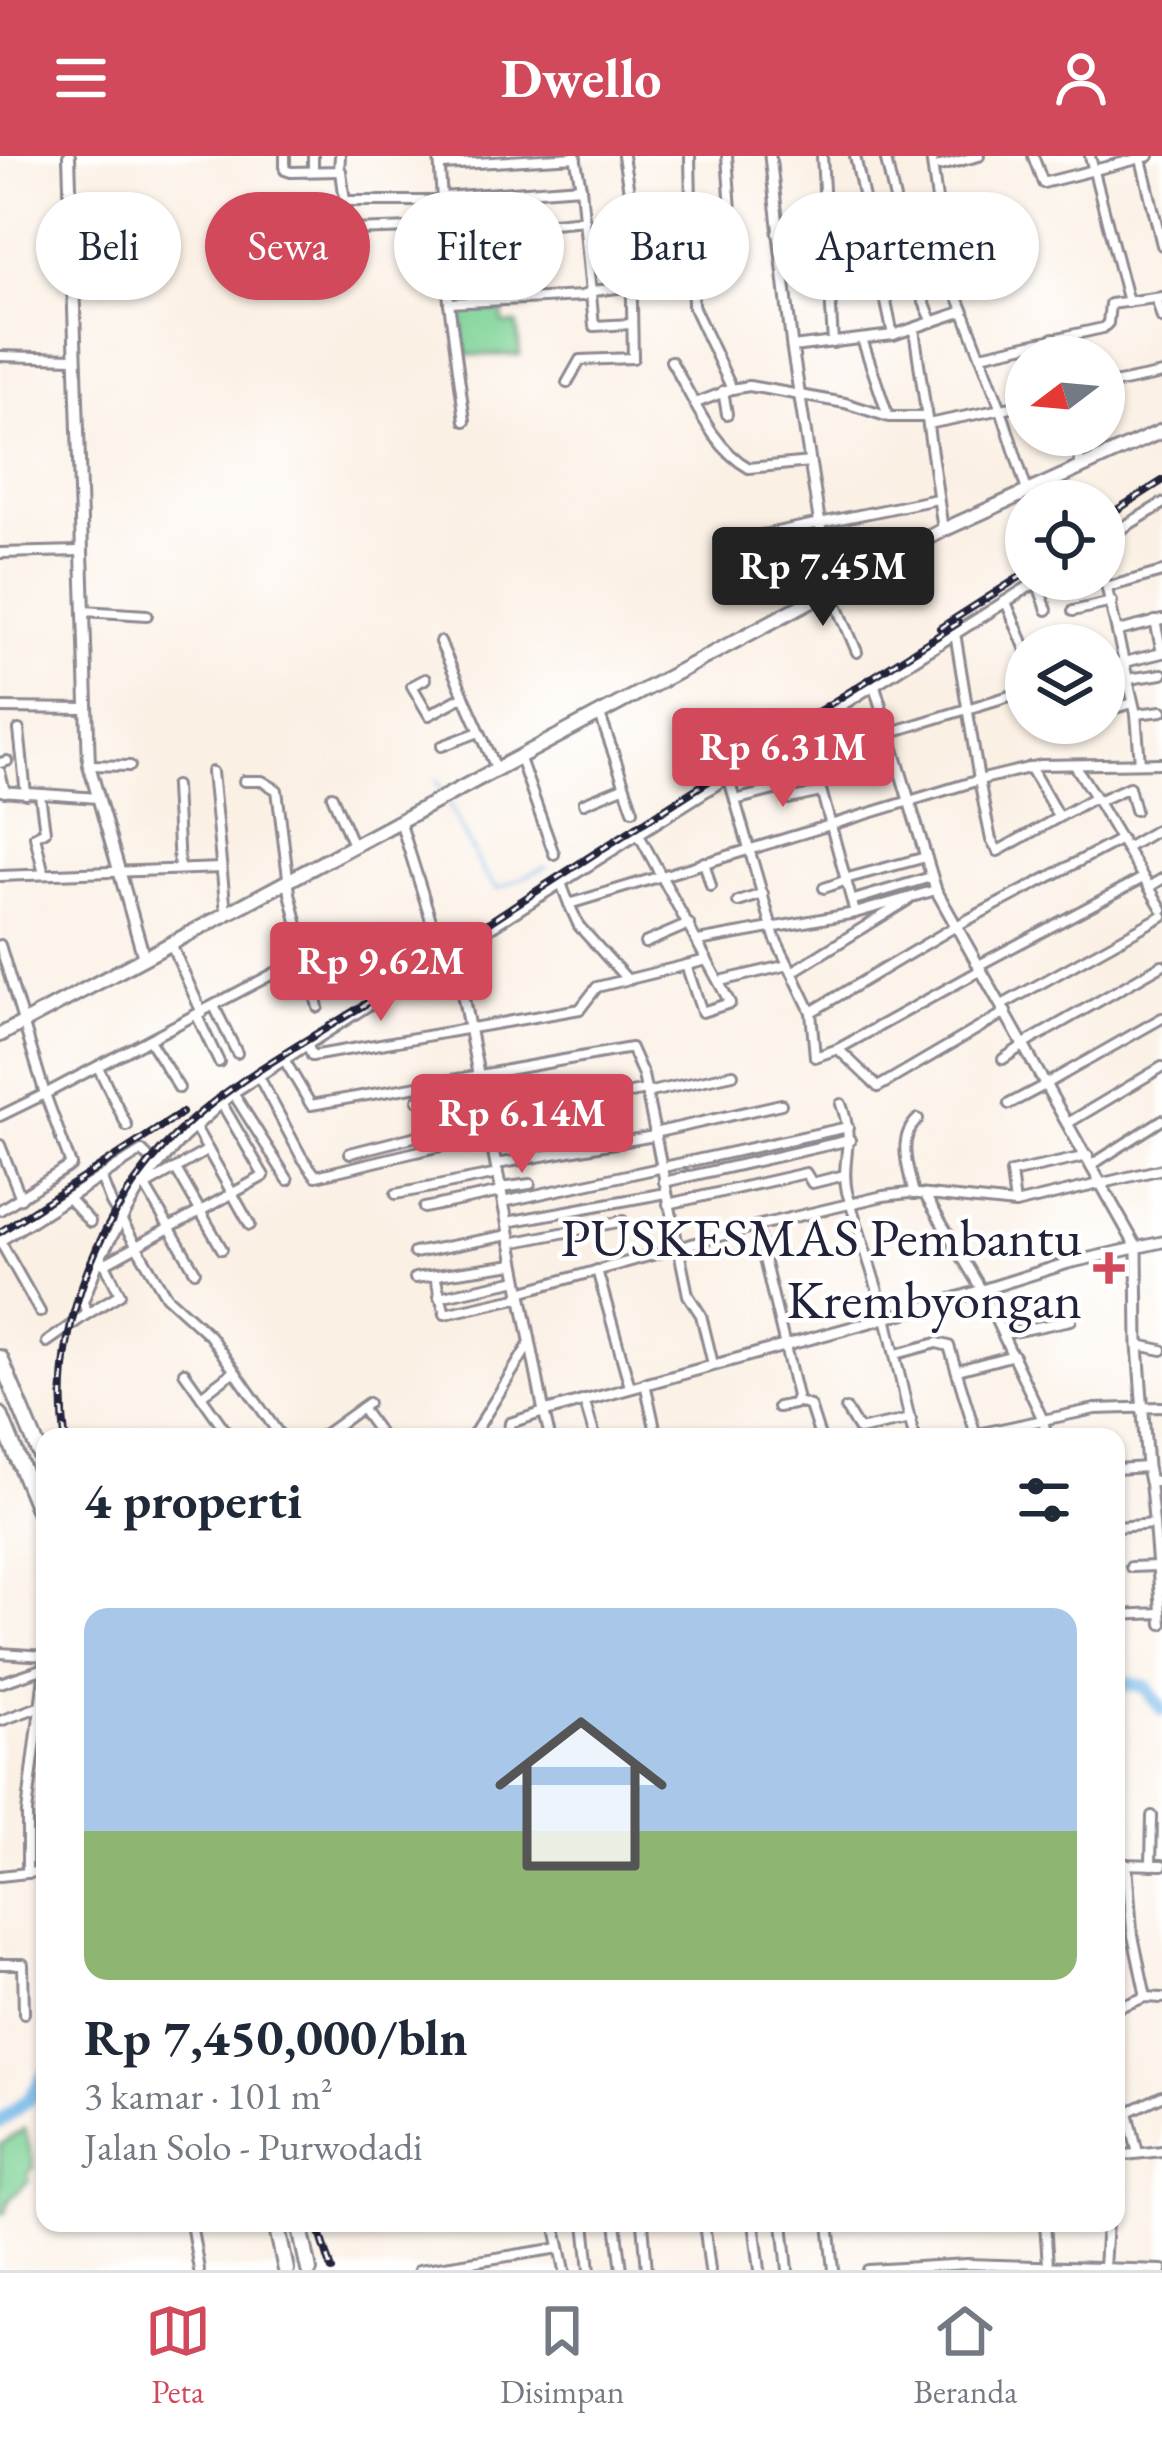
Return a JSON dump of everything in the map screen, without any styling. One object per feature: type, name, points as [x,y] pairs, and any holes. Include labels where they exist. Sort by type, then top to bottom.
[{"type":"highway","points":[[0,1358],[36,1444]]},
{"type":"highway","points":[[0,1415],[36,1504]]},
{"type":"highway","points":[[278,2232],[286,2270]]},
{"type":"highway","points":[[301,2232],[309,2270]]},
{"type":"main road","points":[[69,156],[89,765],[144,958]]},
{"type":"main road","points":[[1052,480],[1162,430]]},
{"type":"main road","points":[[0,1035],[830,589],[1005,500]]},
{"type":"street","points":[[285,156],[287,172],[340,171]]},
{"type":"street","points":[[313,156],[313,171]]},
{"type":"street","points":[[340,156],[346,205],[394,202]]},
{"type":"street","points":[[623,156],[629,192]]},
{"type":"street","points":[[690,156],[691,192]]},
{"type":"street","points":[[727,156],[730,192]]},
{"type":"street","points":[[770,156],[773,192]]},
{"type":"street","points":[[822,156],[824,192]]},
{"type":"street","points":[[855,156],[893,335]]},
{"type":"street","points":[[885,156],[914,278],[933,322]]},
{"type":"street","points":[[932,156],[946,266],[1024,480]]},
{"type":"street","points":[[940,166],[979,156]]},
{"type":"street","points":[[1033,156],[1043,183],[1143,157],[1162,244]]},
{"type":"street","points":[[1090,156],[1128,302]]},
{"type":"street","points":[[443,192],[441,161],[575,157],[588,264]]},
{"type":"street","points":[[524,192],[581,187]]},
{"type":"street","points":[[564,222],[585,220]]},
{"type":"street","points":[[449,303],[588,293]]},
{"type":"street","points":[[1063,336],[1106,326],[1108,305],[1159,297],[1162,318]]},
{"type":"street","points":[[449,300],[465,421]]},
{"type":"street","points":[[591,300],[596,327],[632,324]]},
{"type":"street","points":[[567,383],[580,360],[633,358],[630,300]]},
{"type":"street","points":[[694,300],[695,315],[728,390],[727,414]]},
{"type":"street","points":[[786,300],[830,589],[857,652]]},
{"type":"street","points":[[831,300],[833,343]]},
{"type":"street","points":[[792,347],[893,335],[964,311]]},
{"type":"street","points":[[914,329],[943,530]]},
{"type":"street","points":[[862,339],[889,417]]},
{"type":"street","points":[[981,355],[1005,349]]},
{"type":"street","points":[[0,356],[74,358]]},
{"type":"street","points":[[671,361],[725,452],[745,466],[810,462]]},
{"type":"street","points":[[1125,382],[1162,374]]},
{"type":"street","points":[[696,403],[749,386],[926,421],[1005,409]]},
{"type":"street","points":[[1079,456],[1081,467]]},
{"type":"street","points":[[748,538],[937,499]]},
{"type":"street","points":[[1125,526],[1162,504]]},
{"type":"street","points":[[0,553],[80,551]]},
{"type":"street","points":[[1125,582],[1162,572]]},
{"type":"street","points":[[83,600],[147,614]]},
{"type":"street","points":[[87,1314],[82,1302],[121,1217],[158,1166],[233,1093],[310,1051],[454,950],[1009,600]]},
{"type":"street","points":[[1044,600],[1047,610]]},
{"type":"street","points":[[1006,602],[1015,624]]},
{"type":"street","points":[[1073,611],[1112,602],[1117,624]]},
{"type":"street","points":[[1125,629],[1158,620],[1162,653],[1125,661],[1140,763]]},
{"type":"street","points":[[955,633],[995,850],[1128,785],[1136,809]]},
{"type":"street","points":[[440,642],[496,768]]},
{"type":"street","points":[[1128,679],[1162,674]]},
{"type":"street","points":[[425,680],[412,687],[429,715],[464,696]]},
{"type":"street","points":[[874,684],[936,890],[1137,1248],[1142,1406],[1147,1467],[1156,1481],[1154,1524],[1162,1624]]},
{"type":"street","points":[[888,733],[1005,698]]},
{"type":"street","points":[[1125,705],[1133,703]]},
{"type":"street","points":[[0,708],[88,709]]},
{"type":"street","points":[[1136,714],[1162,711]]},
{"type":"street","points":[[599,714],[633,809]]},
{"type":"street","points":[[804,728],[855,913]]},
{"type":"street","points":[[19,730],[26,794]]},
{"type":"street","points":[[442,746],[479,732]]},
{"type":"street","points":[[843,770],[895,754]]},
{"type":"street","points":[[519,756],[554,854]]},
{"type":"street","points":[[569,904],[1030,767],[1162,763]]},
{"type":"street","points":[[2,765],[3,792],[99,799]]},
{"type":"street","points":[[89,765],[130,766]]},
{"type":"street","points":[[838,1048],[878,1087],[1162,912],[1075,766]]},
{"type":"street","points":[[1030,767],[1058,816]]},
{"type":"street","points":[[212,772],[226,915]]},
{"type":"street","points":[[728,776],[772,928],[811,1012],[812,1055],[819,1058],[980,967],[1146,882],[1162,879]]},
{"type":"street","points":[[735,800],[817,778]]},
{"type":"street","points":[[244,781],[262,781],[277,790],[288,881],[318,1007]]},
{"type":"street","points":[[175,787],[179,868]]},
{"type":"street","points":[[584,803],[623,787]]},
{"type":"street","points":[[789,799],[821,791]]},
{"type":"street","points":[[40,795],[45,831],[35,838],[44,874]]},
{"type":"street","points":[[332,796],[354,846]]},
{"type":"street","points":[[400,821],[435,933]]},
{"type":"street","points":[[811,1012],[956,926],[1162,826]]},
{"type":"street","points":[[638,833],[731,1002],[702,1012],[686,965]]},
{"type":"street","points":[[824,888],[926,857]]},
{"type":"street","points":[[704,862],[711,886]]},
{"type":"street","points":[[0,876],[221,868]]},
{"type":"street","points":[[854,900],[932,877]]},
{"type":"street","points":[[561,883],[579,926],[626,978]]},
{"type":"street","points":[[698,941],[855,913],[936,890]]},
{"type":"street","points":[[738,902],[763,894]]},
{"type":"street","points":[[720,981],[790,969],[908,900]]},
{"type":"street","points":[[645,943],[688,924]]},
{"type":"street","points":[[171,944],[219,1062]]},
{"type":"street","points":[[0,945],[71,1165],[0,1210]]},
{"type":"street","points":[[454,950],[548,1428]]},
{"type":"street","points":[[0,1116],[304,957]]},
{"type":"street","points":[[310,1051],[580,1009],[592,992],[626,978],[707,960]]},
{"type":"street","points":[[1003,1059],[1162,964]]},
{"type":"street","points":[[214,1006],[238,1053]]},
{"type":"street","points":[[1009,1104],[1162,1018]]},
{"type":"street","points":[[149,1040],[179,1088]]},
{"type":"street","points":[[285,1061],[311,1106],[631,1048],[637,1055],[688,1294],[701,1315],[713,1364]]},
{"type":"street","points":[[98,1067],[127,1126]]},
{"type":"street","points":[[1068,1123],[1162,1067]]},
{"type":"street","points":[[350,1153],[733,1074]]},
{"type":"street","points":[[259,1077],[313,1173],[320,1176],[489,1125]]},
{"type":"street","points":[[418,1100],[482,1090]]},
{"type":"street","points":[[233,1093],[288,1180]]},
{"type":"street","points":[[103,1260],[265,1174],[222,1103]]},
{"type":"street","points":[[396,1194],[781,1104]]},
{"type":"street","points":[[841,1104],[850,1140],[845,1175],[851,1204],[886,1317],[912,1428]]},
{"type":"street","points":[[914,1194],[905,1142],[918,1119]]},
{"type":"street","points":[[1015,1204],[1010,1173],[1090,1160],[1162,1120]]},
{"type":"street","points":[[195,1127],[250,1225]]},
{"type":"street","points":[[424,1208],[662,1169],[848,1127]]},
{"type":"street","points":[[507,1222],[850,1140]]},
{"type":"street","points":[[0,1145],[21,1198]]},
{"type":"street","points":[[144,1184],[208,1150]]},
{"type":"street","points":[[40,1312],[0,1241],[142,1151],[158,1166]]},
{"type":"street","points":[[760,1160],[765,1182]]},
{"type":"street","points":[[176,1169],[222,1249]]},
{"type":"street","points":[[435,1276],[442,1312],[447,1314],[756,1226],[883,1196],[914,1194],[1015,1204],[1162,1169]]},
{"type":"street","points":[[668,1204],[806,1173],[812,1183],[845,1175]]},
{"type":"street","points":[[101,1177],[166,1296],[210,1336],[275,1428]]},
{"type":"street","points":[[144,1184],[195,1271]]},
{"type":"street","points":[[502,1194],[530,1184]]},
{"type":"street","points":[[926,1197],[981,1289],[1044,1428]]},
{"type":"street","points":[[68,1198],[90,1222]]},
{"type":"street","points":[[414,1253],[623,1221]]},
{"type":"street","points":[[756,1226],[798,1402]]},
{"type":"street","points":[[509,1428],[510,1423],[584,1400],[1068,1263],[1162,1242]]},
{"type":"street","points":[[47,1342],[121,1294],[103,1260]]},
{"type":"street","points":[[415,1278],[514,1264]]},
{"type":"street","points":[[597,1270],[631,1387]]},
{"type":"street","points":[[439,1297],[520,1290]]},
{"type":"street","points":[[1004,1334],[1071,1320]]},
{"type":"street","points":[[478,1428],[530,1343]]},
{"type":"street","points":[[896,1354],[943,1343],[952,1351],[975,1428]]},
{"type":"street","points":[[1138,1345],[1162,1349]]},
{"type":"street","points":[[958,1370],[1014,1355]]},
{"type":"street","points":[[201,1396],[234,1371]]},
{"type":"street","points":[[184,1372],[224,1428]]},
{"type":"street","points":[[645,1383],[655,1428]]},
{"type":"street","points":[[584,1400],[592,1428]]},
{"type":"street","points":[[778,1407],[798,1402],[810,1406],[817,1428]]},
{"type":"street","points":[[333,1428],[365,1405],[377,1428]]},
{"type":"street","points":[[1010,1428],[1088,1410],[1162,1407]]},
{"type":"street","points":[[846,1408],[858,1428]]},
{"type":"street","points":[[868,1428],[911,1419]]},
{"type":"street","points":[[1125,1468],[1147,1467]]},
{"type":"street","points":[[1125,1527],[1154,1524]]},
{"type":"street","points":[[1131,1567],[1157,1566]]},
{"type":"street","points":[[1125,1615],[1161,1613]]},
{"type":"street","points":[[0,1653],[36,1655]]},
{"type":"street","points":[[0,1683],[36,1671]]},
{"type":"street","points":[[0,1721],[36,1708]]},
{"type":"street","points":[[27,1873],[26,1828],[36,1784]]},
{"type":"street","points":[[1125,1864],[1156,1865],[1152,1816]]},
{"type":"street","points":[[0,1876],[36,1872]]},
{"type":"street","points":[[1125,1888],[1146,1997]]},
{"type":"street","points":[[0,1964],[23,1964],[24,2013]]},
{"type":"street","points":[[1125,2005],[1146,1997],[1162,1998]]},
{"type":"street","points":[[1125,2112],[1162,2096]]},
{"type":"street","points":[[1128,2112],[1138,2153]]},
{"type":"street","points":[[1125,2155],[1162,2151]]},
{"type":"street","points":[[193,2232],[199,2270]]},
{"type":"street","points":[[557,2232],[565,2270]]},
{"type":"street","points":[[586,2232],[590,2270]]},
{"type":"street","points":[[617,2232],[622,2270]]},
{"type":"street","points":[[644,2232],[647,2270]]},
{"type":"street","points":[[705,2232],[710,2270]]},
{"type":"street","points":[[755,2232],[760,2270]]},
{"type":"street","points":[[784,2232],[788,2270]]},
{"type":"street","points":[[830,2232],[834,2270]]},
{"type":"street","points":[[1046,2232],[1048,2265]]},
{"type":"street","points":[[1104,2267],[1107,2232]]},
{"type":"street","points":[[419,2270],[560,2248]]},
{"type":"street","points":[[868,2270],[1048,2265],[1162,2270]]},
{"type":"green space","points":[[502,310],[503,324],[517,324],[520,355],[466,355],[461,312]]},
{"type":"green space","points":[[25,2128],[34,2167],[29,2181],[0,2214],[0,2145]]},
{"type":"waterway","points":[[437,780],[444,795]]},
{"type":"waterway","points":[[448,803],[484,873],[498,889],[546,867]]},
{"type":"waterway","points":[[1125,1685],[1146,1688],[1162,1709]]},
{"type":"waterway","points":[[0,2122],[36,2089]]},
{"type":"railway","points":[[1125,505],[1162,481]]},
{"type":"railway","points":[[940,628],[1005,586]]},
{"type":"railway","points":[[65,1428],[65,1360],[72,1322],[97,1248],[136,1181],[185,1126],[270,1063],[958,623]]},
{"type":"railway","points":[[0,1232],[182,1113]]},
{"type":"railway","points":[[320,2232],[332,2270]]},
{"type":"place","name":"PUSKESMAS Pembantu Krembyongan","points":[[1109,1268]]}]
